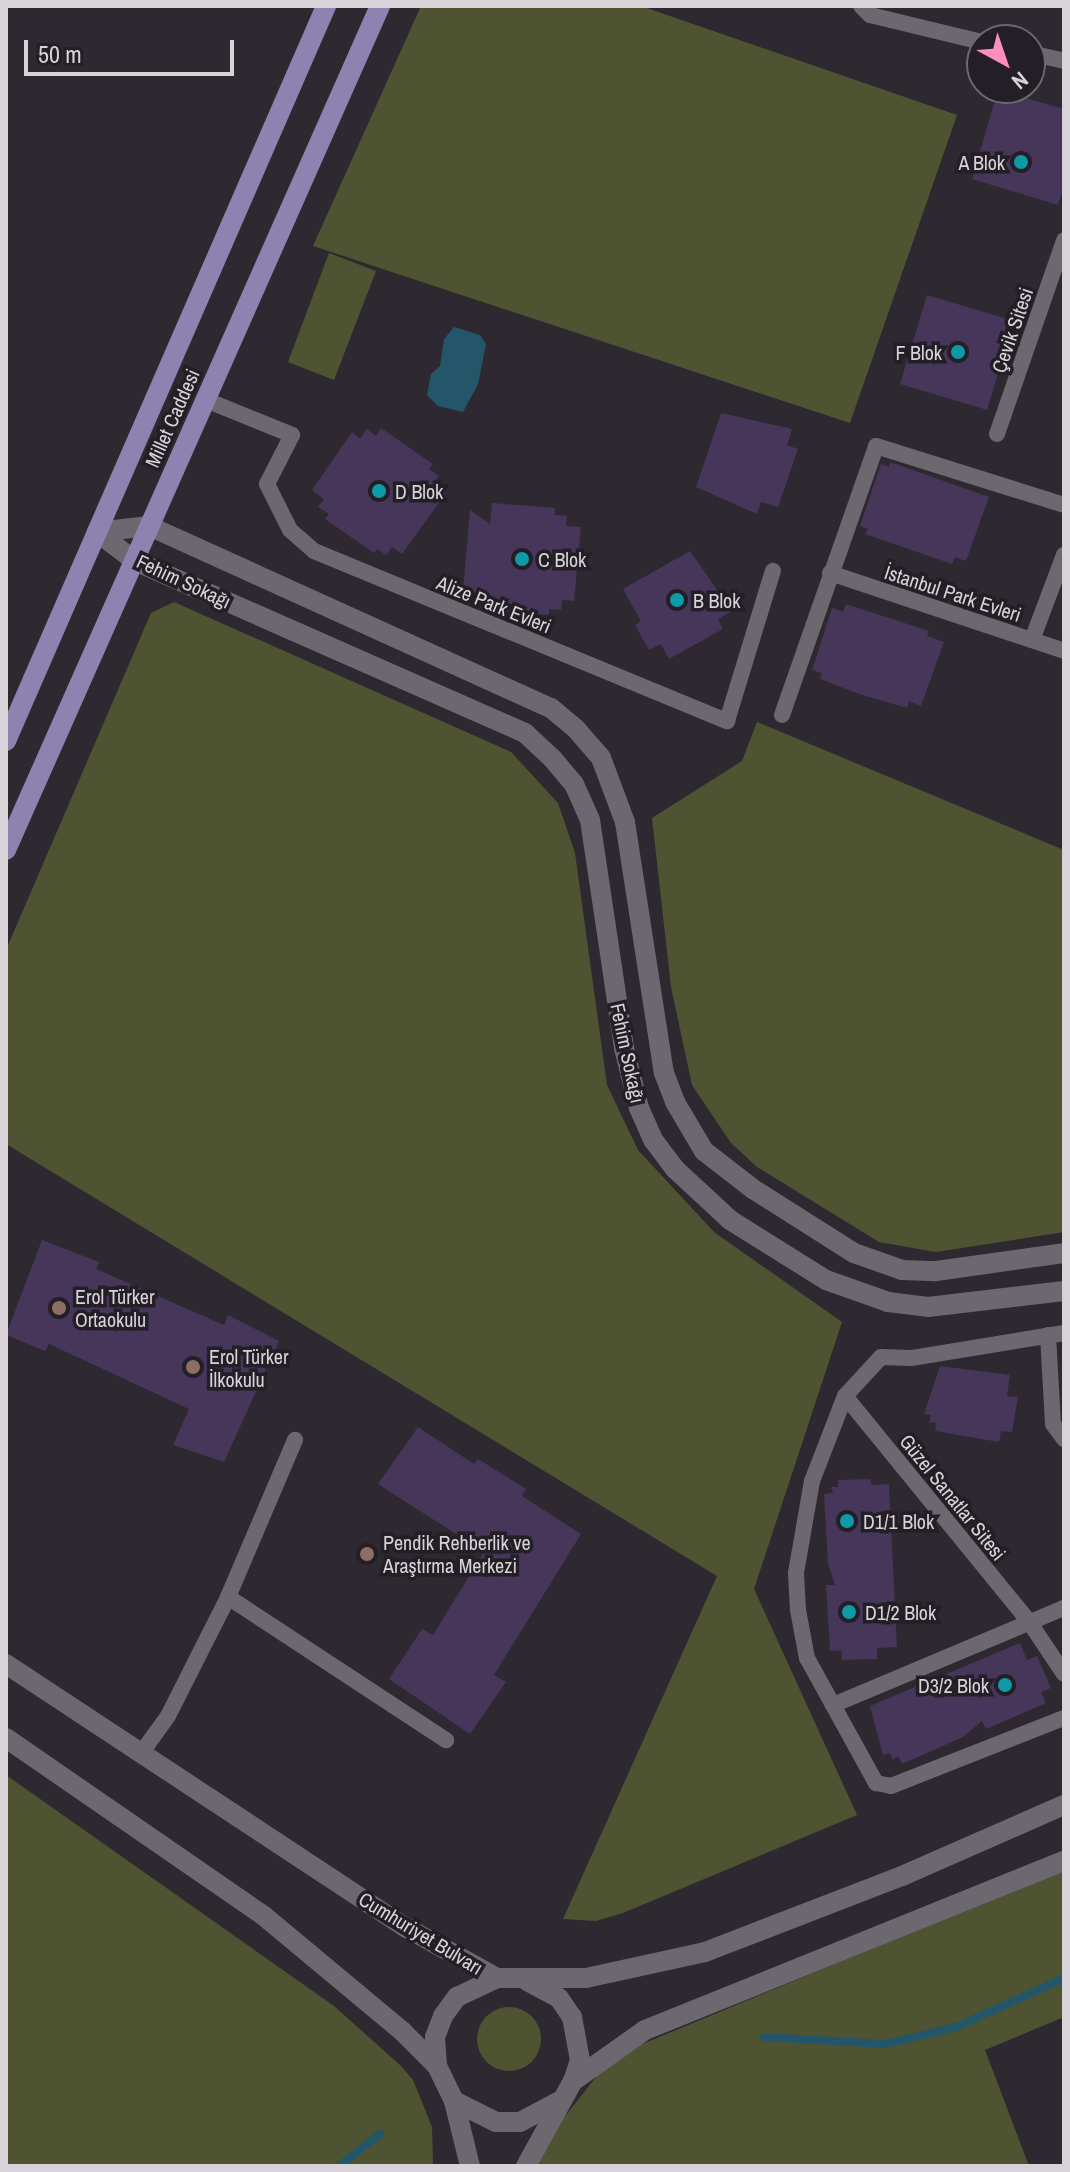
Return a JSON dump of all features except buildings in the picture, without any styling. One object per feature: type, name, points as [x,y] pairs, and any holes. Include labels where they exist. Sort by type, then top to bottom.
[{"type":"main road","name":"Millet Caddesi","points":[[6,741],[326,6]]},
{"type":"main road","name":"Millet Caddesi","points":[[6,850],[380,6]]},
{"type":"street","name":"Fehim Sokağı","points":[[97,532],[149,526],[551,708],[576,729],[601,758],[616,788],[634,863],[664,1073],[687,1126],[704,1151],[753,1189],[877,1264],[936,1271],[1064,1253]]},
{"type":"street","name":"Fehim Sokağı","points":[[97,532],[135,561],[525,733],[552,758],[574,784],[590,820],[624,1048],[639,1108],[654,1141],[675,1169],[730,1220],[826,1280],[861,1296],[928,1307],[1064,1291]]},
{"type":"street","name":"Cumhuriyet Bulvarı","points":[[6,1664],[407,1928],[497,1978],[586,1978],[705,1952],[902,1876],[1064,1805]]},
{"type":"street","points":[[6,1738],[264,1916],[437,2066]]},
{"type":"street","points":[[526,2166],[573,2081],[645,2030],[1064,1861]]},
{"type":"street","points":[[470,2166],[454,2101],[437,2066],[435,2037],[443,2016],[457,1997],[497,1978]]},
{"type":"street","points":[[520,1979],[559,1998],[572,2017],[579,2049],[573,2081]]},
{"type":"street","points":[[454,2101],[473,2115],[520,2122],[561,2099]]},
{"type":"lane","points":[[861,6],[870,15],[966,38]]},
{"type":"lane","name":"Çevik Sitesi","points":[[997,434],[1064,240]]},
{"type":"lane","name":"Alize Park Evleri","points":[[206,400],[292,435],[267,484],[290,530],[314,551],[727,721],[773,571]]},
{"type":"lane","points":[[782,715],[876,446],[1064,505]]},
{"type":"lane","points":[[1032,640],[1064,555]]},
{"type":"lane","name":"İstanbul Park Evleri","points":[[830,573],[1064,651]]},
{"type":"lane","points":[[1064,1439],[1053,1424],[1056,1334],[911,1358],[881,1357],[845,1396],[812,1481],[796,1573],[800,1634],[833,1705],[876,1783],[891,1786],[1064,1718]]},
{"type":"lane","name":"Güzel Sanatlar Sitesi","points":[[845,1396],[1030,1623],[1064,1674]]},
{"type":"lane","points":[[142,1752],[168,1716],[228,1597],[295,1440]]},
{"type":"lane","points":[[228,1597],[446,1740]]},
{"type":"lane","points":[[833,1705],[1064,1608]]},
{"type":"green space","points":[[421,6],[641,6],[957,115],[850,423],[313,246]]},
{"type":"green space","points":[[329,253],[376,271],[334,380],[288,362]]},
{"type":"green space","points":[[174,602],[511,752],[558,803],[575,853],[607,1085],[638,1150],[714,1232],[842,1322],[754,1589],[857,1815],[623,1913],[596,1921],[563,1919],[717,1576],[6,1144],[6,950],[151,613]]},
{"type":"green space","points":[[757,722],[1064,850],[1064,1232],[936,1252],[879,1242],[757,1167],[731,1143],[692,1085],[671,987],[652,818],[742,761]]},
{"type":"green space","points":[[6,1775],[334,2006],[401,2066],[413,2080],[432,2127],[433,2166],[6,2166]]},
{"type":"green space","points":[[1064,1869],[1064,2017],[985,2050],[1029,2166],[537,2166],[558,2125],[600,2072],[640,2045]]},
{"type":"green space","points":[[503,2007],[515,2007],[532,2016],[539,2027],[539,2051],[532,2062],[515,2071],[503,2071],[491,2066],[482,2057],[477,2045],[477,2033],[482,2021],[491,2012]]},
{"type":"water","points":[[454,327],[480,335],[486,344],[478,384],[463,412],[438,406],[427,395],[431,374],[440,366],[444,339]]},
{"type":"waterway","points":[[764,2037],[886,2044],[956,2027],[1064,1978]]},
{"type":"waterway","points":[[339,2166],[380,2134]]},
{"type":"place","name":"A Blok","points":[[1021,162]]},
{"type":"place","name":"F Blok","points":[[958,352]]},
{"type":"place","name":"D Blok","points":[[379,491]]},
{"type":"place","name":"C Blok","points":[[522,559]]},
{"type":"place","name":"B Blok","points":[[677,600]]},
{"type":"place","name":"Erol Türker Ortaokulu","points":[[59,1308]]},
{"type":"place","name":"Erol Türker İlkokulu","points":[[193,1367]]},
{"type":"place","name":"D1/1 Blok","points":[[847,1521]]},
{"type":"place","name":"Pendik Rehberlik ve Araştırma Merkezi","points":[[367,1554]]},
{"type":"place","name":"D1/2 Blok","points":[[849,1612]]},
{"type":"place","name":"D3/2 Blok","points":[[1005,1685]]}]
